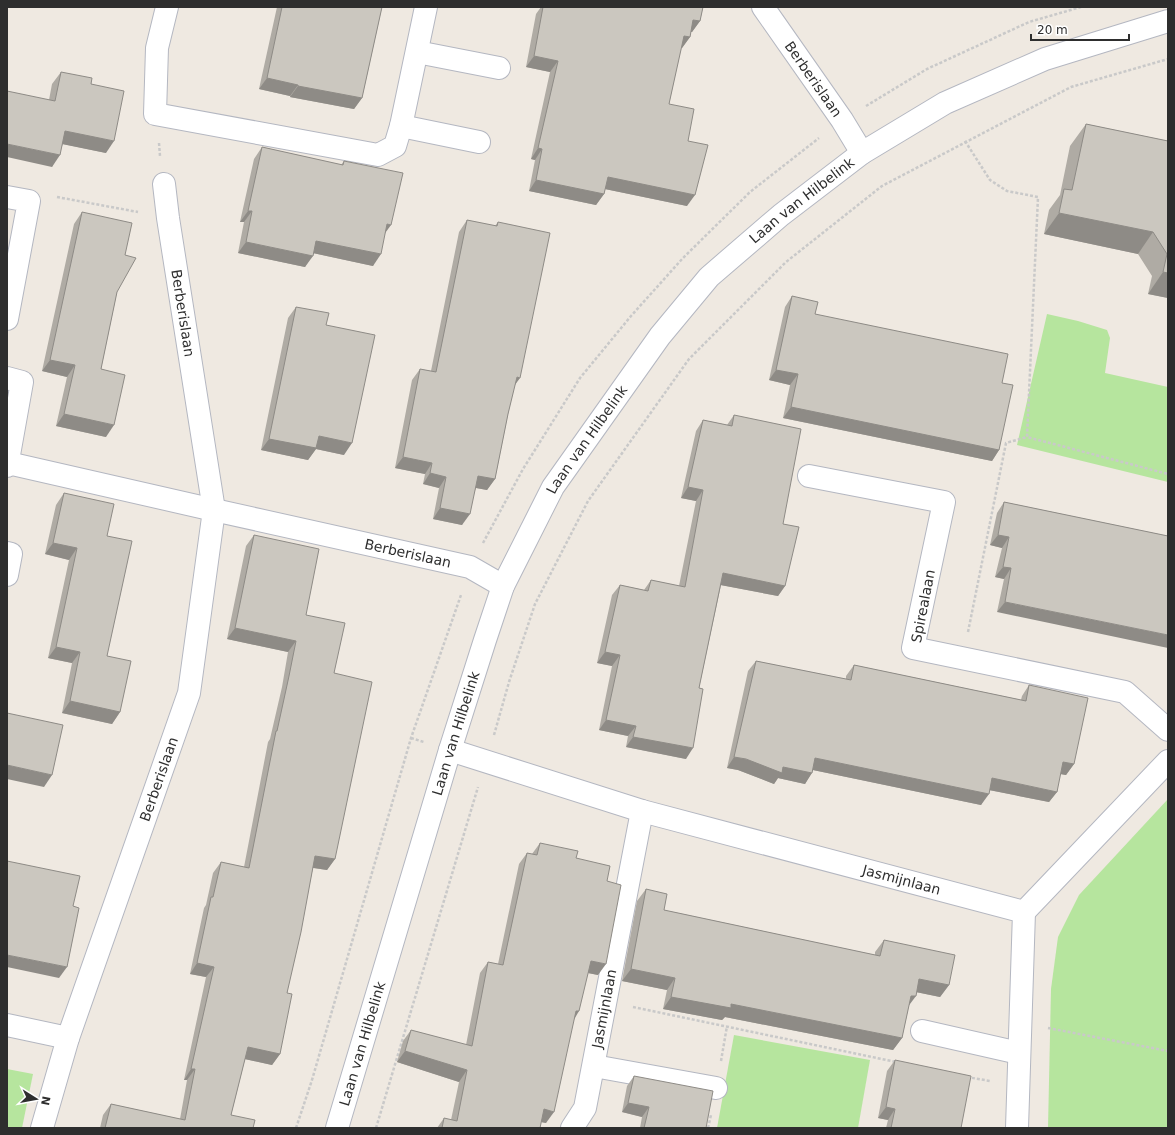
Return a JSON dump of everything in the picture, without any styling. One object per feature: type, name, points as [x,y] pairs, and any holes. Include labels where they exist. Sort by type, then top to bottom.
[{"type":"street","points":[[167,7],[157,48],[155,114],[378,155],[395,146],[401,126],[426,7]]},
{"type":"street","name":"Berberislaan","points":[[763,7],[842,120],[862,153]]},
{"type":"street","name":"Laan van Hilbelink","points":[[337,1128],[450,750],[482,647],[503,586],[553,487],[660,336],[709,277],[781,215],[862,153],[945,103],[1045,59],[1168,21]]},
{"type":"street","points":[[417,52],[499,68]]},
{"type":"street","points":[[401,126],[479,142]]},
{"type":"street","name":"Berberislaan","points":[[42,1128],[68,1038],[189,692],[214,510],[168,218],[164,184]]},
{"type":"street","points":[[7,196],[29,201],[7,319]]},
{"type":"street","name":"Berberislaan","points":[[7,378],[22,382],[7,465],[470,567],[503,586]]},
{"type":"street","name":"Spirealaan","points":[[809,476],[944,502],[913,648],[963,657],[1125,692],[1168,730]]},
{"type":"street","points":[[7,553],[11,554],[7,575]]},
{"type":"street","name":"Jasmijnlaan","points":[[450,750],[642,811],[1024,912]]},
{"type":"street","points":[[1017,1128],[1024,912],[1168,761]]},
{"type":"street","name":"Jasmijnlaan","points":[[572,1128],[585,1108],[642,811]]},
{"type":"street","points":[[7,1025],[68,1038]]},
{"type":"street","points":[[922,1031],[1019,1053]]},
{"type":"street","name":"Jasmijnlaan","points":[[594,1066],[716,1088]]},
{"type":"path","points":[[296,1128],[314,1072],[411,738],[470,567],[523,469],[580,378],[631,316],[683,258],[750,192],[842,120],[926,69],[1029,22],[1081,7]]},
{"type":"path","points":[[376,1128],[509,682],[535,604],[588,501],[689,359],[786,262],[882,186],[965,141],[1071,87],[1168,59]]},
{"type":"path","points":[[155,114],[164,184]]},
{"type":"path","points":[[965,141],[990,180],[1007,191],[1038,197],[1026,437]]},
{"type":"path","points":[[29,201],[52,196],[168,218]]},
{"type":"path","points":[[963,657],[1006,443],[1026,437],[1168,474]]},
{"type":"path","points":[[606,1001],[903,1063]]},
{"type":"path","points":[[1020,1023],[1168,1051]]},
{"type":"path","points":[[964,1076],[1018,1087]]},
{"type":"green space","points":[[1047,314],[1078,321],[1107,330],[1110,338],[1105,373],[1168,387],[1168,482],[1017,445]]},
{"type":"green space","points":[[1168,799],[1168,1128],[1048,1128],[1051,989],[1058,937],[1079,895]]},
{"type":"green space","points":[[734,1035],[870,1060],[858,1128],[717,1128]]},
{"type":"green space","points":[[7,1069],[33,1074],[22,1128],[7,1128]]},
{"type":"building","points":[[282,7],[382,7],[362,98],[298,86],[267,78]]},
{"type":"building","points":[[543,7],[703,7],[700,21],[693,20],[690,37],[684,36],[669,104],[694,109],[688,141],[708,145],[695,195],[608,177],[604,194],[536,180],[542,149],[538,148],[558,61],[534,56]]},
{"type":"building","points":[[61,72],[92,78],[91,84],[124,91],[114,141],[65,131],[60,155],[7,144],[7,91],[55,101]]},
{"type":"building","points":[[1086,124],[1168,141],[1168,273],[1163,272],[1167,254],[1153,232],[1059,213],[1064,189],[1072,190]]},
{"type":"building","points":[[262,147],[343,165],[344,161],[403,173],[391,225],[387,224],[381,254],[316,241],[313,256],[246,242],[252,211],[248,211]]},
{"type":"building","points":[[82,212],[132,223],[125,255],[136,258],[117,292],[101,369],[125,375],[114,425],[64,414],[75,365],[50,360]]},
{"type":"building","points":[[467,220],[497,226],[498,222],[550,233],[520,378],[517,377],[495,479],[478,476],[470,514],[440,508],[446,477],[430,473],[432,463],[403,457],[420,369],[436,372]]},
{"type":"building","points":[[792,296],[818,302],[815,314],[1008,354],[1002,383],[1013,385],[999,450],[791,407],[798,374],[776,370]]},
{"type":"building","points":[[296,307],[329,313],[326,325],[375,335],[352,443],[319,436],[316,448],[269,439]]},
{"type":"building","points":[[734,415],[801,429],[783,524],[799,527],[785,586],[723,573],[699,688],[703,689],[693,748],[633,737],[636,726],[606,720],[620,655],[605,652],[620,585],[648,591],[651,580],[685,587],[703,490],[688,487],[703,420],[732,426]]},
{"type":"building","points":[[64,493],[114,504],[107,536],[132,541],[107,656],[131,661],[120,712],[70,701],[80,652],[56,647],[77,548],[53,543]]},
{"type":"building","points":[[1004,502],[1168,536],[1168,635],[1005,602],[1011,568],[1003,567],[1009,537],[998,535]]},
{"type":"building","points":[[254,535],[319,549],[306,615],[345,623],[334,673],[372,682],[335,859],[315,856],[301,932],[287,993],[292,994],[280,1054],[248,1047],[231,1115],[255,1120],[253,1128],[105,1128],[111,1104],[185,1120],[195,1069],[191,1069],[214,967],[197,963],[211,897],[213,897],[221,862],[249,868],[276,731],[296,641],[235,628]]},
{"type":"building","points":[[756,661],[851,680],[854,665],[1026,701],[1029,685],[1088,698],[1074,764],[1063,762],[1057,792],[992,778],[989,794],[815,758],[812,773],[783,767],[782,773],[746,759],[734,757]]},
{"type":"building","points":[[7,713],[63,725],[52,775],[7,765]]},
{"type":"building","points":[[540,843],[578,851],[576,858],[610,866],[607,881],[621,885],[606,964],[591,961],[579,1011],[576,1011],[554,1112],[544,1109],[540,1128],[442,1128],[444,1118],[457,1121],[467,1070],[405,1051],[411,1030],[472,1046],[488,962],[503,965],[527,853],[537,855]]},
{"type":"building","points":[[7,861],[80,876],[73,906],[79,908],[67,967],[7,955]]},
{"type":"building","points":[[646,889],[667,894],[664,910],[880,956],[884,940],[955,955],[949,985],[919,979],[916,996],[911,996],[902,1038],[731,1004],[731,1008],[671,997],[675,978],[631,969]]},
{"type":"building","points":[[895,1060],[971,1076],[961,1128],[891,1128],[895,1109],[886,1107]]},
{"type":"building","points":[[634,1076],[713,1091],[706,1128],[644,1128],[649,1107],[628,1103]]}]
